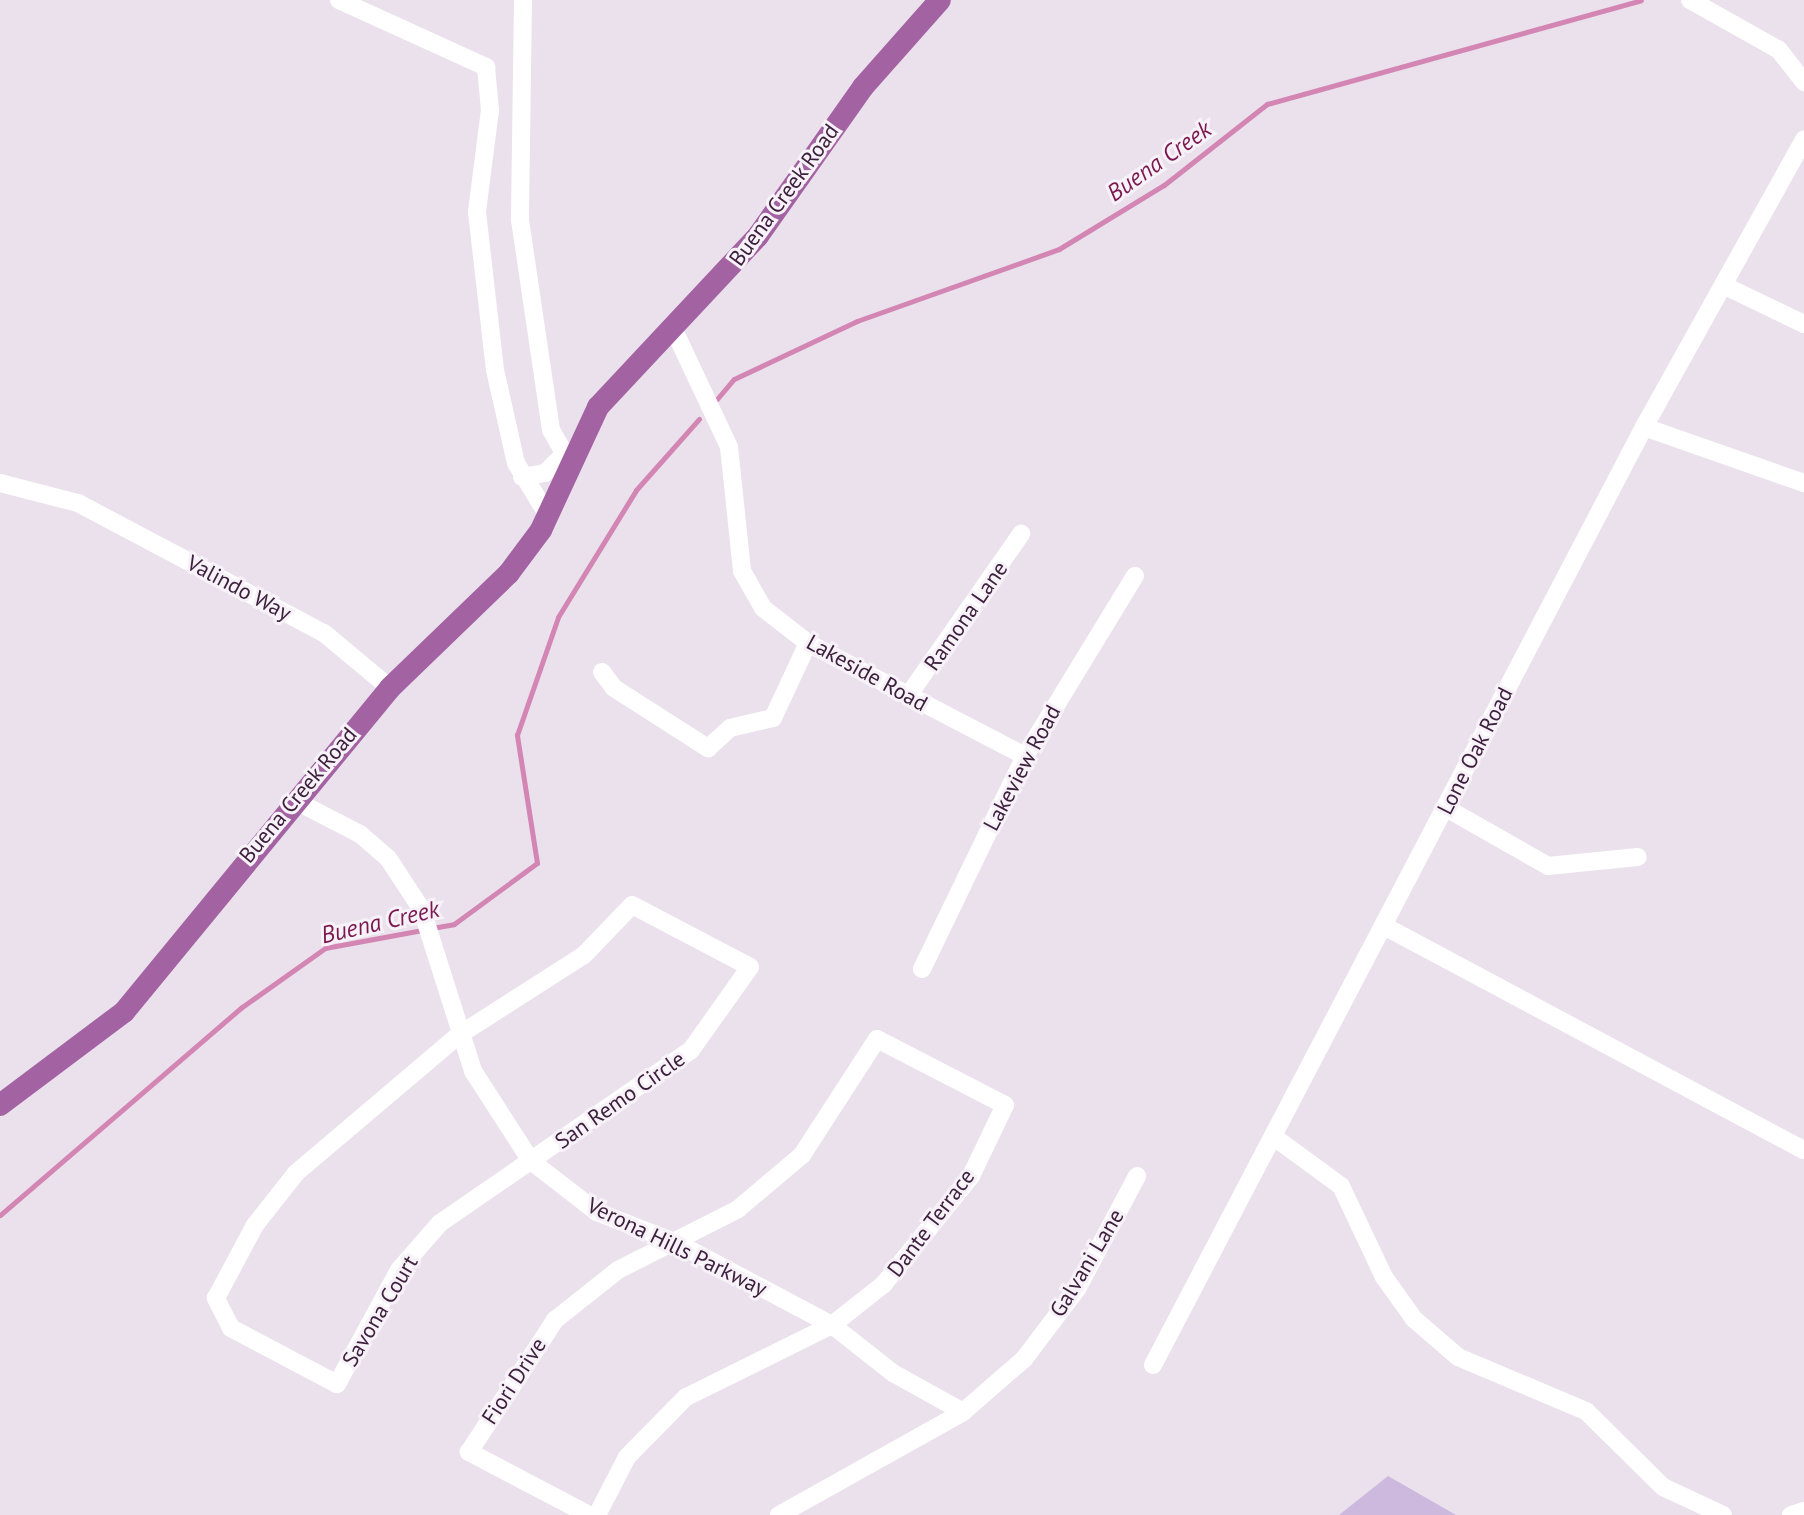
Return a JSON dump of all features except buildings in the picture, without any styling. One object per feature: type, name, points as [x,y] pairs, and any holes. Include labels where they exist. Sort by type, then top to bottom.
[{"type":"main road","name":"Buena Creek Road","points":[[0,1105],[124,1012],[294,800],[390,688],[509,573],[547,514],[567,458],[598,407],[674,330],[758,236],[863,87],[940,0]]},
{"type":"street","points":[[339,0],[486,67],[490,110],[477,212],[495,370],[522,477],[547,514]]},
{"type":"street","points":[[522,477],[545,473],[567,458],[551,430],[520,220],[523,0]]},
{"type":"street","points":[[1690,0],[1779,50],[1804,82]]},
{"type":"street","name":"Lone Oak Road","points":[[1153,1365],[1644,427],[1804,140]]},
{"type":"street","points":[[1723,285],[1804,324]]},
{"type":"street","name":"Lakeside Road","points":[[674,330],[729,447],[742,571],[763,608],[808,643],[1025,756]]},
{"type":"street","points":[[1644,427],[1804,483]]},
{"type":"street","name":"Valindo Way","points":[[0,483],[78,503],[324,633],[390,688]]},
{"type":"street","name":"Ramona Lane","points":[[908,696],[1021,534]]},
{"type":"street","name":"Lakeview Road","points":[[922,969],[1025,756],[1135,576]]},
{"type":"street","points":[[602,672],[614,688],[708,748],[730,728],[773,718],[808,643]]},
{"type":"street","name":"Verona Hills Parkway","points":[[294,800],[388,858],[425,918],[459,1035],[502,1123],[531,1161],[597,1212],[677,1243],[832,1325],[893,1373],[963,1412]]},
{"type":"street","points":[[1446,808],[1548,866],[1638,857]]},
{"type":"street","name":"San Remo Circle","points":[[459,1035],[584,955],[632,905],[750,967],[691,1050],[531,1161]]},
{"type":"street","points":[[1384,926],[1804,1150]]},
{"type":"street","name":"Savona Court","points":[[459,1035],[296,1173],[255,1225],[216,1298],[224,1320],[337,1384],[399,1270],[440,1223],[531,1161]]},
{"type":"street","name":"Dante Terrace","points":[[677,1243],[738,1209],[802,1155],[877,1039],[1005,1105],[971,1176],[884,1284],[832,1325]]},
{"type":"street","points":[[1274,1137],[1341,1186],[1384,1277],[1414,1319],[1458,1357],[1586,1411],[1663,1487],[1723,1515]]},
{"type":"street","name":"Galvani Lane","points":[[779,1515],[963,1412],[1024,1359],[1077,1289],[1137,1176]]},
{"type":"street","name":"Fiori Drive","points":[[589,1515],[469,1452],[555,1320],[618,1270],[677,1243]]},
{"type":"street","points":[[597,1515],[627,1457],[686,1397],[832,1325]]},
{"type":"street","points":[[1791,1515],[1804,1511]]},
{"type":"shaded area","points":[[1388,1476],[1456,1515],[1339,1515]]},
{"type":"waterway","name":"Buena Creek","points":[[717,399],[734,379],[857,321],[1059,249],[1164,185],[1267,104],[1641,0]]},
{"type":"waterway","name":"Buena Creek","points":[[432,928],[454,924],[537,863],[517,735],[558,617],[636,490],[699,419]]},
{"type":"waterway","name":"Buena Creek","points":[[0,1215],[242,1007],[325,948],[422,930]]}]
